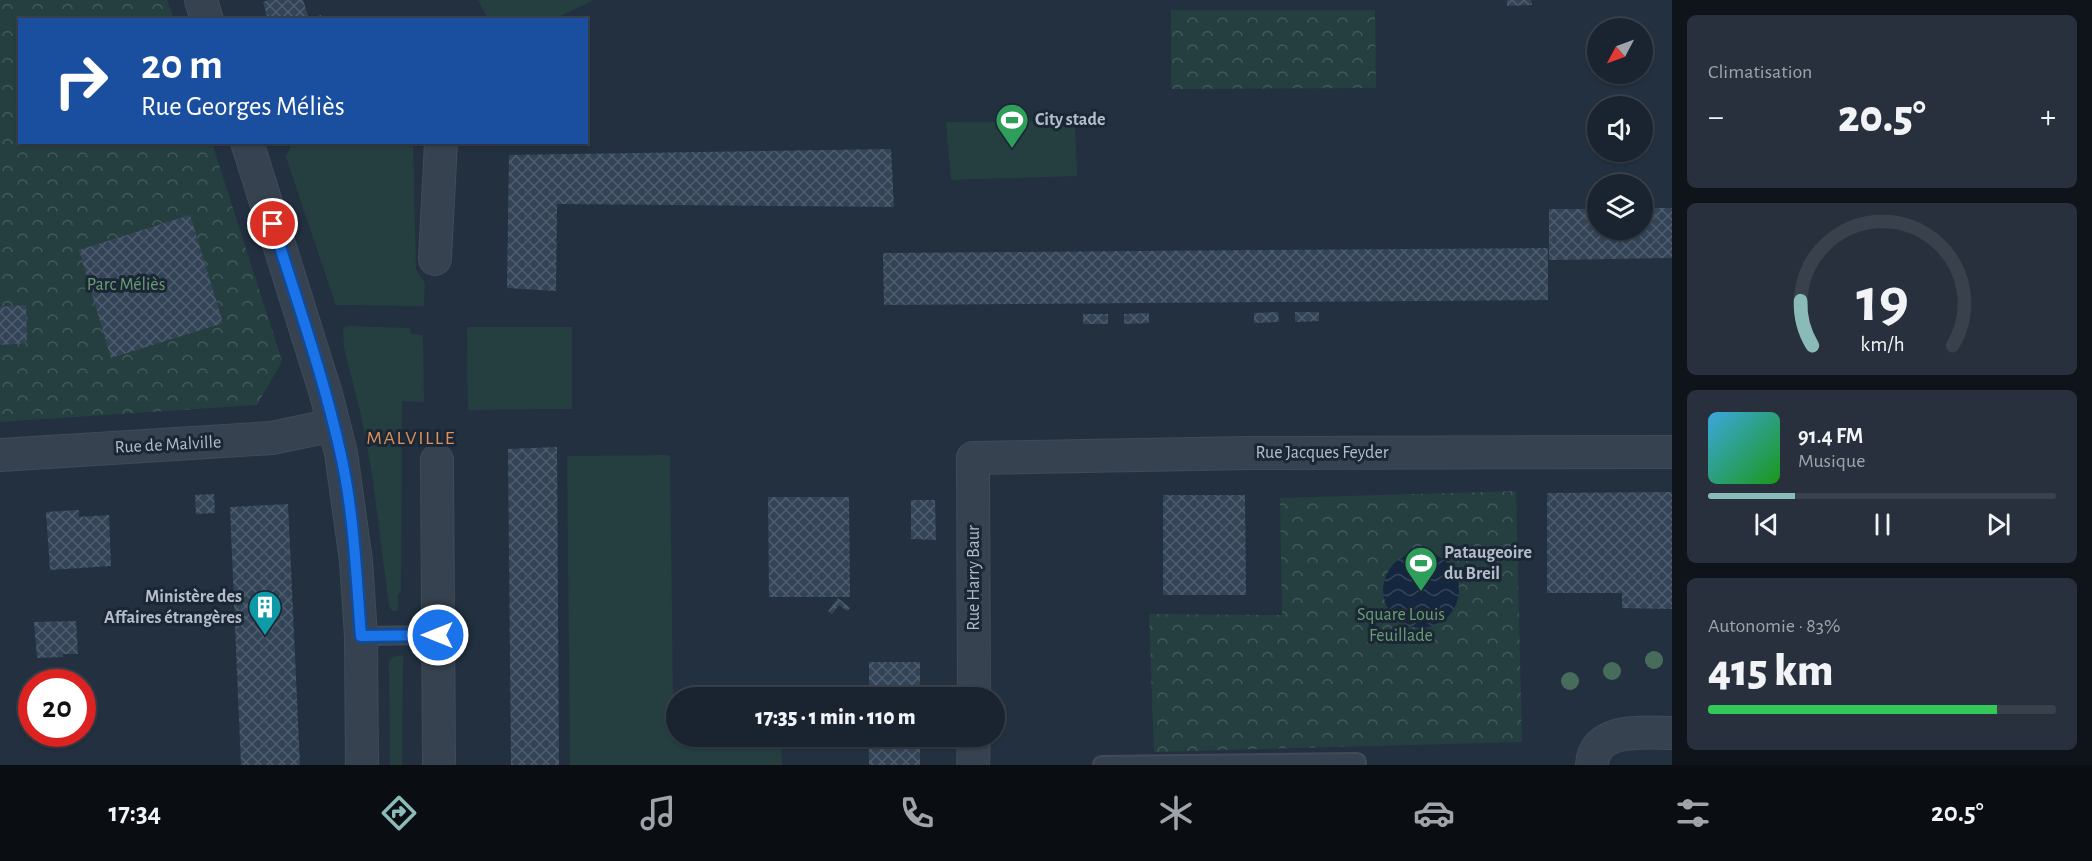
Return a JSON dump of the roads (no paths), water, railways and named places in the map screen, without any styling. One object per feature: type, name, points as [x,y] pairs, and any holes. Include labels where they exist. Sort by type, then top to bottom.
[{"type":"street","points":[[201,0],[206,18]]},
{"type":"street","points":[[248,144],[326,394],[341,453],[356,561],[361,636],[362,765]]},
{"type":"street","points":[[435,259],[441,144]]},
{"type":"street","name":"Rue de Malville","points":[[0,455],[272,438],[334,425]]},
{"type":"street","name":"Rue Jacques Feyder","points":[[973,458],[1249,453],[1672,452]]},
{"type":"street","name":"Rue Harry Baur","points":[[973,458],[974,687]]},
{"type":"street","points":[[437,460],[439,765]]},
{"type":"street","points":[[1592,765],[1601,743],[1610,738],[1621,734],[1672,733]]},
{"type":"street","points":[[974,747],[974,765]]},
{"type":"lane","points":[[361,636],[438,635]]},
{"type":"lane","points":[[1102,765],[1357,762]]},
{"type":"water","name":"Pataugeoire du Breil","points":[[1421,552],[1435,555],[1448,563],[1456,576],[1459,590],[1456,604],[1448,617],[1435,625],[1421,628],[1407,625],[1394,617],[1386,604],[1383,590],[1386,576],[1394,563],[1407,555]]},
{"type":"place","name":"City stade","points":[[1012,149]]},
{"type":"place","name":"Pataugeoire du Breil","points":[[1421,592]]},
{"type":"place","name":"Ministère des Affaires étrangères","points":[[265,636]]},
{"type":"district","name":"MALVILLE","points":[[411,438]]},
{"type":"park label","name":"Parc Méliès","points":[[126,285]]},
{"type":"park label","name":"Square Louis Feuillade","points":[[1401,625]]}]
